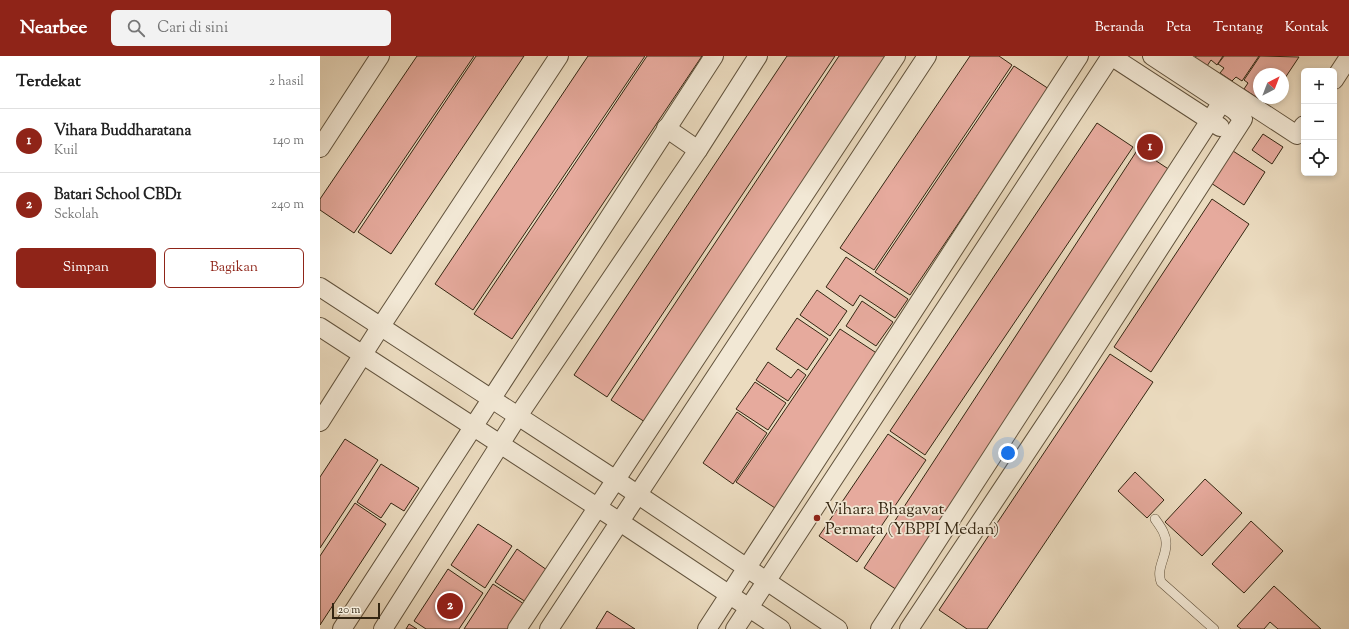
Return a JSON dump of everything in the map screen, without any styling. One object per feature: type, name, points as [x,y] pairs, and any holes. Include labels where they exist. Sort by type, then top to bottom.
[{"type":"street","points":[[320,148],[380,56]]},
{"type":"street","points":[[320,422],[380,326],[559,56]]},
{"type":"street","points":[[342,629],[714,56]]},
{"type":"street","points":[[383,629],[518,416],[698,150],[758,56]]},
{"type":"street","points":[[517,629],[896,56]]},
{"type":"street","points":[[549,629],[927,56]]},
{"type":"street","points":[[707,629],[1079,56]]},
{"type":"street","points":[[735,629],[1111,56],[1232,135]]},
{"type":"street","points":[[909,629],[1072,384],[1242,119],[1234,110],[1152,56]]},
{"type":"street","points":[[1176,56],[1297,135],[1301,129]]},
{"type":"street","points":[[1337,75],[1349,57]]},
{"type":"street","points":[[880,629],[1222,102]]},
{"type":"street","points":[[666,128],[698,150]]},
{"type":"street","points":[[320,287],[616,480],[838,629]]},
{"type":"street","points":[[925,294],[946,308]]},
{"type":"street","points":[[320,327],[472,427],[599,507],[781,629]]},
{"type":"street","points":[[1049,369],[1072,384]]},
{"type":"lane","points":[[1155,519],[1163,531],[1166,544],[1160,569],[1160,582],[1214,629]]},
{"type":"building","points":[[417,56],[474,56],[354,233],[320,210],[320,199]]},
{"type":"building","points":[[476,56],[524,56],[391,254],[358,232]]},
{"type":"building","points":[[588,56],[645,56],[473,310],[435,284]]},
{"type":"building","points":[[647,56],[702,56],[512,339],[474,314]]},
{"type":"building","points":[[787,56],[835,56],[607,397],[574,375]]},
{"type":"building","points":[[839,56],[888,56],[645,422],[611,400]]},
{"type":"building","points":[[970,56],[999,56],[1012,65],[874,270],[840,248]]},
{"type":"building","points":[[1196,56],[1223,56],[1217,65],[1211,60],[1207,66],[1195,58]]},
{"type":"building","points":[[1224,56],[1259,56],[1242,81],[1236,77],[1232,81],[1220,73],[1224,68],[1218,64]]},
{"type":"building","points":[[1260,56],[1299,57],[1289,72],[1289,68],[1253,68],[1253,95],[1244,89],[1248,83],[1244,80]]},
{"type":"building","points":[[1014,66],[1049,89],[910,295],[875,272]]},
{"type":"building","points":[[1097,123],[1133,147],[925,455],[890,431]]},
{"type":"building","points":[[1263,134],[1283,147],[1272,164],[1252,150]]},
{"type":"building","points":[[1138,149],[1173,172],[900,592],[864,568]]},
{"type":"building","points":[[1230,149],[1265,172],[1244,205],[1208,181]]},
{"type":"building","points":[[1212,199],[1249,224],[1151,372],[1114,347]]},
{"type":"building","points":[[846,257],[908,299],[895,318],[860,295],[853,306],[826,287]]},
{"type":"building","points":[[817,290],[847,311],[830,336],[800,315]]},
{"type":"building","points":[[862,301],[893,322],[876,346],[846,326]]},
{"type":"building","points":[[797,318],[828,339],[807,370],[776,349]]},
{"type":"building","points":[[840,329],[878,354],[775,508],[736,482]]},
{"type":"building","points":[[1110,354],[1153,382],[987,629],[967,629],[939,610]]},
{"type":"building","points":[[768,362],[791,378],[798,369],[806,375],[788,401],[756,380]]},
{"type":"building","points":[[755,382],[786,403],[768,430],[736,409]]},
{"type":"building","points":[[737,412],[767,433],[733,484],[703,463]]},
{"type":"building","points":[[888,434],[926,460],[857,562],[819,536]]},
{"type":"building","points":[[345,439],[378,460],[320,548],[320,477]]},
{"type":"building","points":[[381,464],[419,488],[404,511],[391,503],[381,518],[357,502]]},
{"type":"building","points":[[1135,472],[1164,500],[1147,518],[1118,491]]},
{"type":"building","points":[[1205,479],[1242,513],[1202,556],[1165,522]]},
{"type":"building","points":[[355,503],[386,524],[320,625],[320,556]]},
{"type":"building","points":[[1251,521],[1283,551],[1244,593],[1212,564]]},
{"type":"building","points":[[478,524],[512,546],[485,588],[451,565]]},
{"type":"building","points":[[517,549],[547,570],[526,602],[495,582]]},
{"type":"building","points":[[448,569],[483,593],[459,629],[426,629],[414,621]]},
{"type":"building","points":[[493,584],[524,604],[508,629],[464,629]]},
{"type":"building","points":[[1274,586],[1321,629],[1278,629],[1270,622],[1264,629],[1241,629],[1237,626]]},
{"type":"building","points":[[607,611],[635,629],[596,629]]},
{"type":"building","points":[[409,624],[417,629],[406,629]]},
{"type":"place","name":"Vihara Buddharatana","points":[[1150,147]]},
{"type":"place","name":"Vihara Bhagavat Permata (YBPPI Medan)","points":[[817,518]]},
{"type":"place","name":"Batari School CBD1","points":[[450,606]]}]
